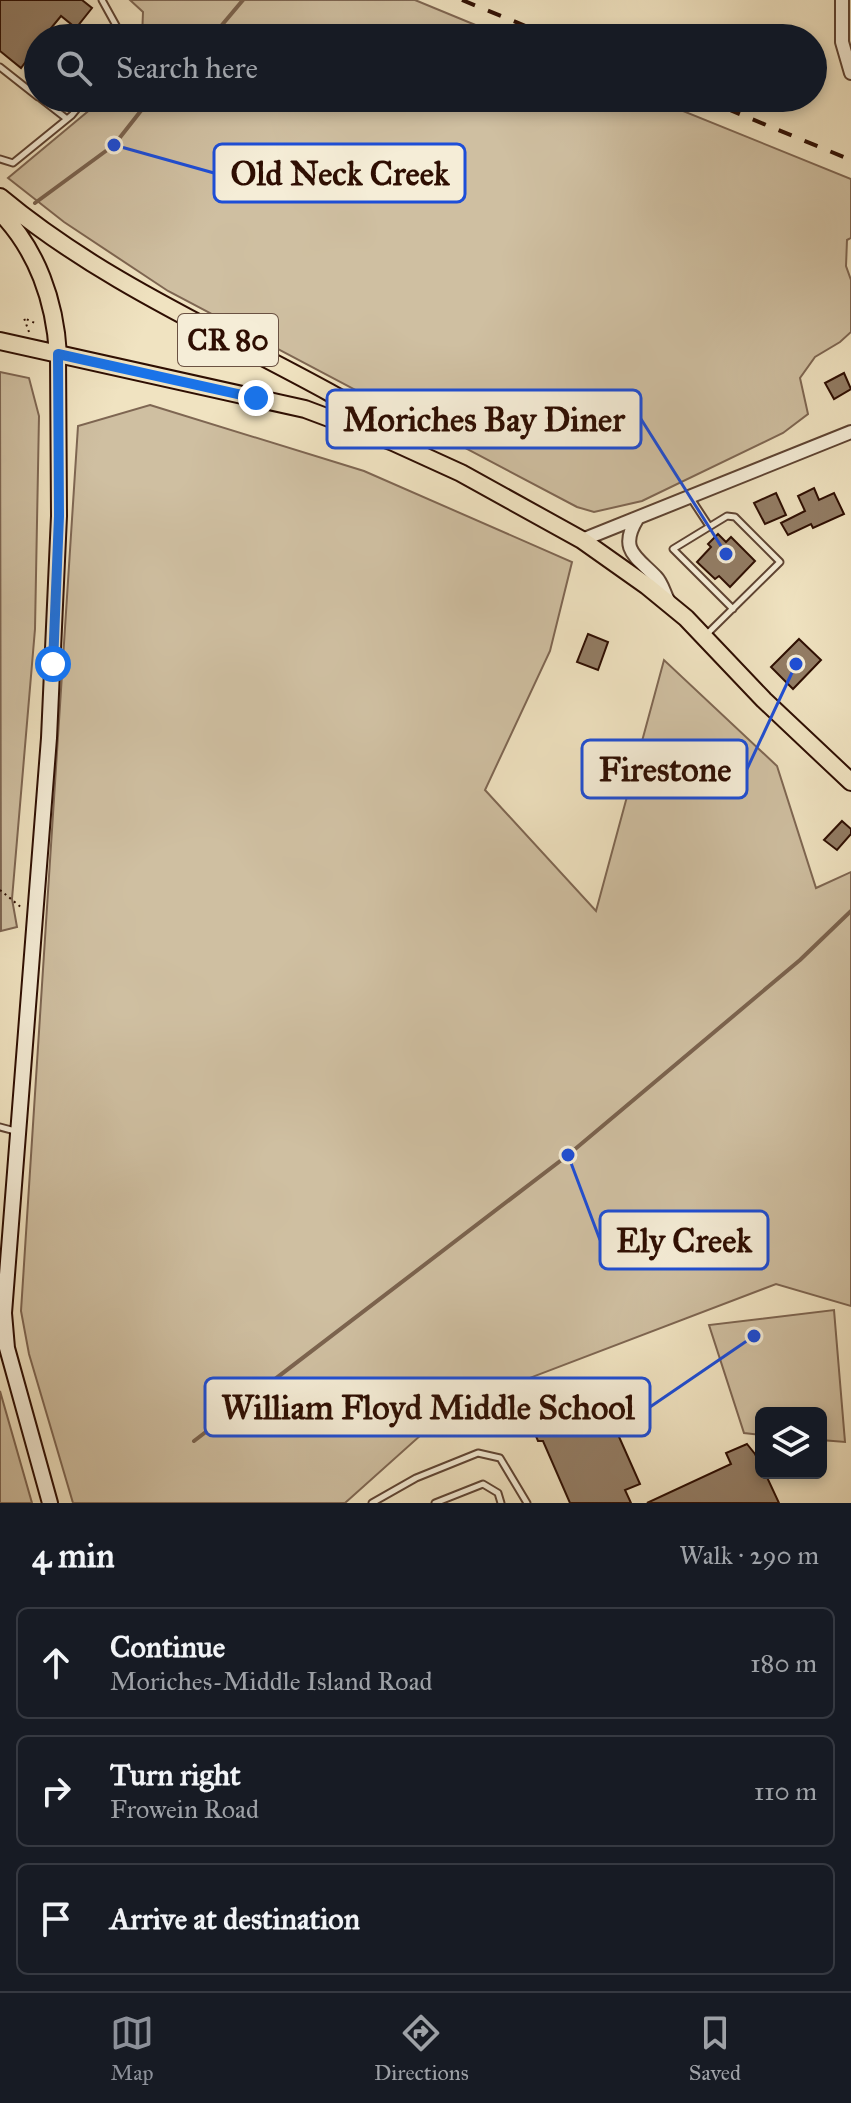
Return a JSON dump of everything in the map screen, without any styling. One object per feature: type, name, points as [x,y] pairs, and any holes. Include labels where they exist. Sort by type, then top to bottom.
[{"type":"main road","name":"CR 80","points":[[0,197],[48,235],[104,272],[392,429],[461,473],[582,540],[669,605],[851,782]]},
{"type":"main road","points":[[0,212],[25,241],[38,265],[56,325],[58,354],[59,516],[50,724],[5,1288],[5,1336],[50,1503]]},
{"type":"main road","points":[[0,341],[58,354]]},
{"type":"main road","name":"CR 80","points":[[58,354],[305,409],[393,442],[461,473]]},
{"type":"street","points":[[842,0],[842,42],[851,73]]},
{"type":"street","points":[[582,540],[851,432]]},
{"type":"street","points":[[637,519],[629,532],[628,542],[642,565],[659,580],[669,605]]},
{"type":"lane","points":[[102,0],[115,24]]},
{"type":"lane","points":[[0,67],[24,85]]},
{"type":"lane","points":[[58,112],[67,119]]},
{"type":"lane","points":[[0,159],[13,163],[73,112]]},
{"type":"lane","points":[[690,496],[709,526]]},
{"type":"lane","points":[[703,637],[733,609],[780,562],[735,517],[727,516],[673,549],[733,609]]},
{"type":"lane","points":[[0,1127],[17,1131]]},
{"type":"lane","points":[[372,1503],[416,1478],[478,1453],[500,1458],[527,1503]]},
{"type":"lane","points":[[435,1503],[483,1484],[498,1493],[501,1503]]},
{"type":"path","points":[[29,332],[24,318],[37,324]]},
{"type":"path","points":[[0,890],[27,911]]},
{"type":"shaded area","points":[[130,0],[415,0],[473,24],[143,24],[143,12]]},
{"type":"shaded area","points":[[87,112],[686,112],[851,179],[851,238],[847,240],[846,266],[851,280],[851,332],[815,357],[800,378],[808,414],[783,433],[642,501],[594,512],[577,507],[168,291],[64,222],[8,178]]},
{"type":"shaded area","points":[[0,372],[29,378],[39,416],[35,629],[12,899],[17,927],[1,931]]},
{"type":"shaded area","points":[[150,405],[364,471],[572,562],[550,651],[485,790],[596,911],[664,660],[777,766],[816,888],[851,872],[851,1306],[776,1284],[451,1408],[345,1503],[73,1503],[29,1354],[21,1311],[78,426]]},
{"type":"shaded area","points":[[834,1310],[845,1442],[827,1440],[827,1407],[755,1407],[755,1434],[744,1433],[709,1325]]},
{"type":"shaded area","points":[[0,1391],[32,1503],[0,1503]]},
{"type":"building","points":[[0,0],[82,0],[92,8],[79,24],[71,24],[61,16],[54,24],[24,24],[24,64],[21,68],[0,51]]},
{"type":"building","points":[[844,373],[851,389],[834,399],[825,383]]},
{"type":"building","points":[[814,488],[819,500],[834,493],[844,514],[788,535],[781,523],[805,511],[798,496]]},
{"type":"building","points":[[776,493],[786,515],[765,524],[754,503]]},
{"type":"building","points":[[718,534],[726,542],[731,537],[755,561],[730,587],[719,576],[715,579],[697,562]]},
{"type":"building","points":[[588,634],[608,642],[598,670],[577,662]]},
{"type":"building","points":[[799,639],[821,660],[793,689],[771,667]]},
{"type":"building","points":[[842,821],[851,829],[851,834],[837,850],[824,840]]},
{"type":"building","points":[[603,1391],[613,1410],[608,1412],[640,1484],[625,1490],[631,1503],[570,1503],[543,1441],[538,1441],[530,1422]]},
{"type":"building","points":[[747,1444],[755,1454],[755,1479],[768,1479],[779,1503],[647,1503],[731,1464],[726,1453]]},
{"type":"waterway","points":[[223,24],[243,0]]},
{"type":"waterway","points":[[35,203],[114,145],[140,112]]},
{"type":"waterway","points":[[194,1441],[568,1155],[800,960],[851,911]]},
{"type":"railway","points":[[462,0],[521,24]]},
{"type":"railway","points":[[735,112],[851,160]]},
{"type":"place","name":"Old Neck Creek","points":[[114,145]]},
{"type":"place","name":"Moriches Bay Diner","points":[[726,554]]},
{"type":"place","name":"Firestone","points":[[796,664]]},
{"type":"place","name":"Ely Creek","points":[[568,1155]]},
{"type":"place","name":"William Floyd Middle School","points":[[754,1336]]},
{"type":"route","points":[[53,664],[59,516],[58,354],[256,398]]}]
